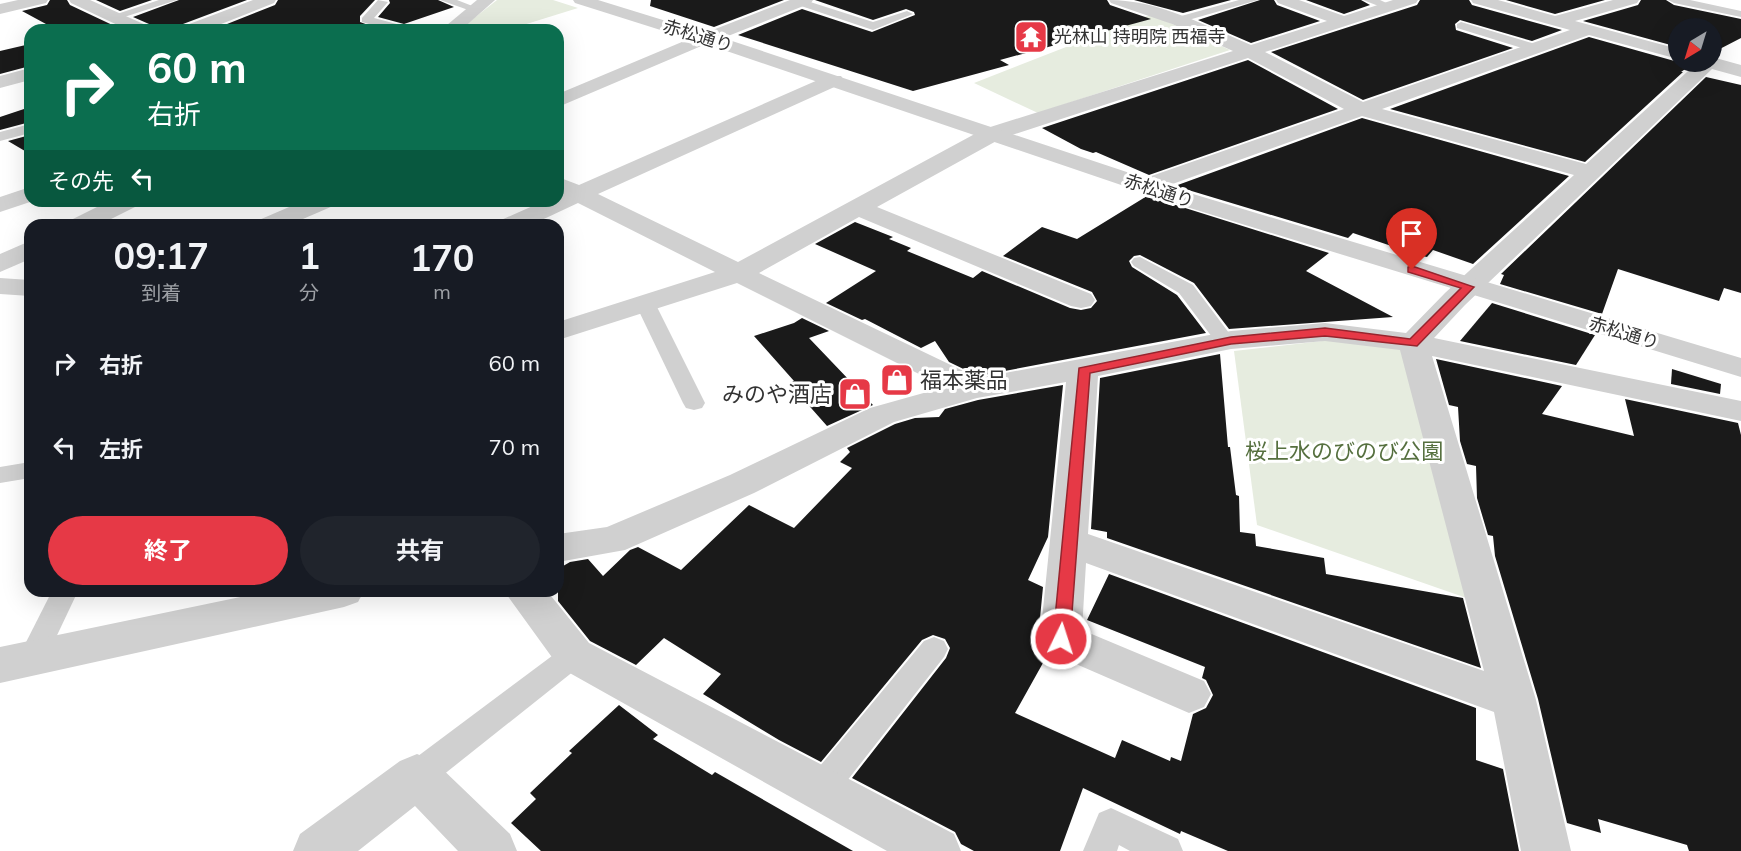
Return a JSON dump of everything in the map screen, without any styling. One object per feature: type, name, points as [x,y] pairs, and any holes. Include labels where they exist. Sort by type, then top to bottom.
[{"type":"street","points":[[0,9],[40,0]]},
{"type":"street","points":[[77,0],[129,24]]},
{"type":"street","points":[[206,24],[268,0]]},
{"type":"street","name":"赤松通り","points":[[581,0],[707,38],[1145,186],[1468,287],[1741,368]]},
{"type":"street","points":[[1117,0],[1178,20],[1251,52],[1362,110],[1588,172]]},
{"type":"street","points":[[1284,0],[1344,21]]},
{"type":"street","points":[[1479,0],[1553,22],[1668,51]]},
{"type":"street","points":[[1553,22],[1631,0]]},
{"type":"street","points":[[564,98],[802,1]]},
{"type":"street","points":[[564,330],[739,273],[992,135],[1344,21],[1389,2]]},
{"type":"street","points":[[457,24],[480,4]]},
{"type":"street","points":[[1145,186],[1587,30]]},
{"type":"street","points":[[1722,55],[1731,50]]},
{"type":"street","points":[[1722,65],[1741,71]]},
{"type":"street","points":[[1413,343],[1588,172],[1698,72]]},
{"type":"street","points":[[0,82],[24,76]]},
{"type":"street","points":[[569,190],[834,80]]},
{"type":"street","points":[[569,190],[974,389]]},
{"type":"street","points":[[0,205],[24,196]]},
{"type":"street","points":[[92,219],[116,207]]},
{"type":"street","points":[[282,219],[310,207]]},
{"type":"street","points":[[520,219],[540,207]]},
{"type":"street","points":[[859,208],[1081,300]]},
{"type":"street","points":[[0,264],[24,252]]},
{"type":"street","points":[[0,286],[24,288]]},
{"type":"street","points":[[564,547],[612,540],[742,483],[882,414],[974,389],[1083,370],[1225,341],[1325,332],[1413,343],[1741,411]]},
{"type":"street","points":[[1413,343],[1514,700],[1546,851]]},
{"type":"street","points":[[1083,370],[1061,639],[1189,694]]},
{"type":"street","points":[[1069,542],[1514,700]]},
{"type":"street","points":[[16,661],[316,597]]},
{"type":"street","points":[[529,597],[574,655],[936,851]]},
{"type":"street","points":[[318,851],[417,777],[492,851]]},
{"type":"lane","points":[[114,17],[171,0]]},
{"type":"lane","points":[[446,0],[480,4]]},
{"type":"lane","points":[[1178,20],[1252,0]]},
{"type":"lane","points":[[1674,0],[1741,14]]},
{"type":"lane","points":[[802,1],[873,26],[907,14]]},
{"type":"lane","points":[[381,24],[366,20],[382,2]]},
{"type":"lane","points":[[1461,26],[1538,49]]},
{"type":"lane","points":[[0,137],[24,130]]},
{"type":"lane","points":[[1140,262],[1186,289],[1225,341]]},
{"type":"lane","points":[[646,304],[694,403]]},
{"type":"lane","points":[[0,475],[24,471]]},
{"type":"lane","points":[[16,661],[61,597]]},
{"type":"lane","points":[[821,789],[934,649]]},
{"type":"lane","points":[[417,777],[574,655]]},
{"type":"lane","points":[[1100,851],[1111,824],[1166,851]]},
{"type":"green space","points":[[497,0],[553,0],[578,8],[526,24],[467,24]]},
{"type":"green space","points":[[1152,15],[1230,50],[1038,113],[974,83],[1102,33],[1096,29]]},
{"type":"green space","name":"桜上水のびのび公園","points":[[1331,340],[1406,347],[1478,602],[1257,525],[1234,351]]},
{"type":"building","points":[[50,0],[67,0],[70,5],[110,24],[46,24],[22,11],[47,5]]},
{"type":"building","points":[[96,0],[152,0],[120,11]]},
{"type":"building","points":[[179,0],[247,0],[183,24],[149,24],[133,17]]},
{"type":"building","points":[[278,0],[375,0],[360,16],[360,22],[366,24],[227,24],[275,5]]},
{"type":"building","points":[[389,0],[438,0],[454,7],[404,24],[378,17],[390,3]]},
{"type":"building","points":[[651,0],[784,0],[714,27],[650,6]]},
{"type":"building","points":[[815,0],[1107,0],[1110,5],[1151,19],[1000,60],[1009,65],[913,91],[738,35],[802,9],[872,32],[915,15],[914,12],[906,9],[873,20]]},
{"type":"building","points":[[1134,0],[1231,0],[1183,13]]},
{"type":"building","points":[[1260,0],[1274,0],[1277,5],[1320,21],[1251,43],[1198,20]]},
{"type":"building","points":[[1306,0],[1361,0],[1370,5],[1344,14]]},
{"type":"building","points":[[1420,0],[1469,0],[1472,5],[1562,30],[1532,41],[1460,20],[1455,24],[1456,30],[1513,48],[1363,100],[1271,52],[1417,5]]},
{"type":"building","points":[[1506,0],[1605,0],[1555,14]]},
{"type":"building","points":[[1641,0],[1666,0],[1674,5],[1741,19],[1741,38],[1722,48],[1722,18],[1668,18],[1668,44],[1583,21],[1638,5]]},
{"type":"building","points":[[1589,37],[1668,59],[1668,72],[1683,72],[1585,162],[1390,109]]},
{"type":"building","points":[[24,45],[24,68],[0,74],[0,51]]},
{"type":"building","points":[[1248,60],[1338,109],[1149,175],[1096,152],[1081,149],[1042,128]]},
{"type":"building","points":[[1706,77],[1741,85],[1741,293],[1724,288],[1719,301],[1618,269],[1602,314],[1500,284],[1504,275],[1501,274]]},
{"type":"building","points":[[24,109],[24,124],[0,130],[0,117]]},
{"type":"building","points":[[1362,118],[1569,176],[1473,264],[1433,250],[1427,257],[1418,255],[1353,233],[1348,238],[1175,186]]},
{"type":"building","points":[[24,137],[24,150],[8,141]]},
{"type":"building","points":[[1147,196],[1329,253],[1306,271],[1393,317],[1229,329],[1194,283],[1140,255],[1134,256],[1129,261],[1132,267],[1177,295],[1206,333],[978,376],[949,362],[935,341],[921,348],[865,319],[862,320],[826,303],[876,271],[815,244],[855,222],[893,237],[889,239],[911,248],[907,251],[973,278],[982,271],[1070,308],[1081,310],[1091,308],[1097,301],[1092,292],[1003,256],[1042,227],[1077,239]]},
{"type":"building","points":[[1492,303],[1595,335],[1576,365],[1460,341]]},
{"type":"building","points":[[802,318],[829,331],[809,338],[873,405],[827,426],[789,383],[794,381],[754,336],[794,323]]},
{"type":"building","points":[[1220,354],[1228,447],[1230,447],[1236,495],[1239,496],[1240,532],[1255,534],[1256,546],[1324,558],[1326,574],[1463,598],[1481,668],[1107,538],[1107,532],[1091,529],[1100,378]]},
{"type":"building","points":[[1436,359],[1562,386],[1542,414],[1634,436],[1625,399],[1738,423],[1741,435],[1741,851],[1689,851],[1687,845],[1598,819],[1601,833],[1567,823],[1538,699],[1495,556],[1493,536],[1488,535],[1477,498],[1476,466],[1467,464],[1460,441],[1458,407],[1449,405]]},
{"type":"building","points":[[1672,369],[1721,384],[1720,394],[1671,384]]},
{"type":"building","points":[[1063,385],[1048,537],[1028,580],[1043,587],[1038,639],[1044,652],[1048,654],[1015,713],[1115,758],[1122,740],[1170,761],[1171,757],[1181,761],[1193,714],[1206,708],[1213,695],[1206,680],[1202,678],[1205,667],[1087,620],[1109,574],[1476,708],[1476,760],[1503,769],[1519,851],[1228,851],[1181,831],[1180,834],[1083,788],[1060,851],[974,851],[961,844],[955,832],[852,778],[946,658],[950,648],[945,639],[933,635],[922,640],[821,762],[779,740],[703,694],[721,674],[664,638],[636,665],[590,641],[558,601],[558,597],[564,597],[564,566],[570,562],[588,559],[603,576],[630,550],[638,547],[681,570],[749,505],[794,528],[852,468],[840,462],[850,452],[847,448],[895,424],[915,418],[939,417],[945,409],[978,400]]},
{"type":"building","points":[[619,705],[658,735],[653,739],[712,775],[715,772],[853,851],[541,851],[511,823],[536,799],[530,793],[572,753],[569,751]]},
{"type":"place","name":"光林山 持明院 西福寺","points":[[1031,37]]},
{"type":"place","name":"福本薬品","points":[[897,380]]},
{"type":"place","name":"みのや酒店","points":[[855,394]]},
{"type":"route","points":[[1061,639],[1083,370],[1231,340],[1325,332],[1413,343],[1468,287],[1412,270]]}]
